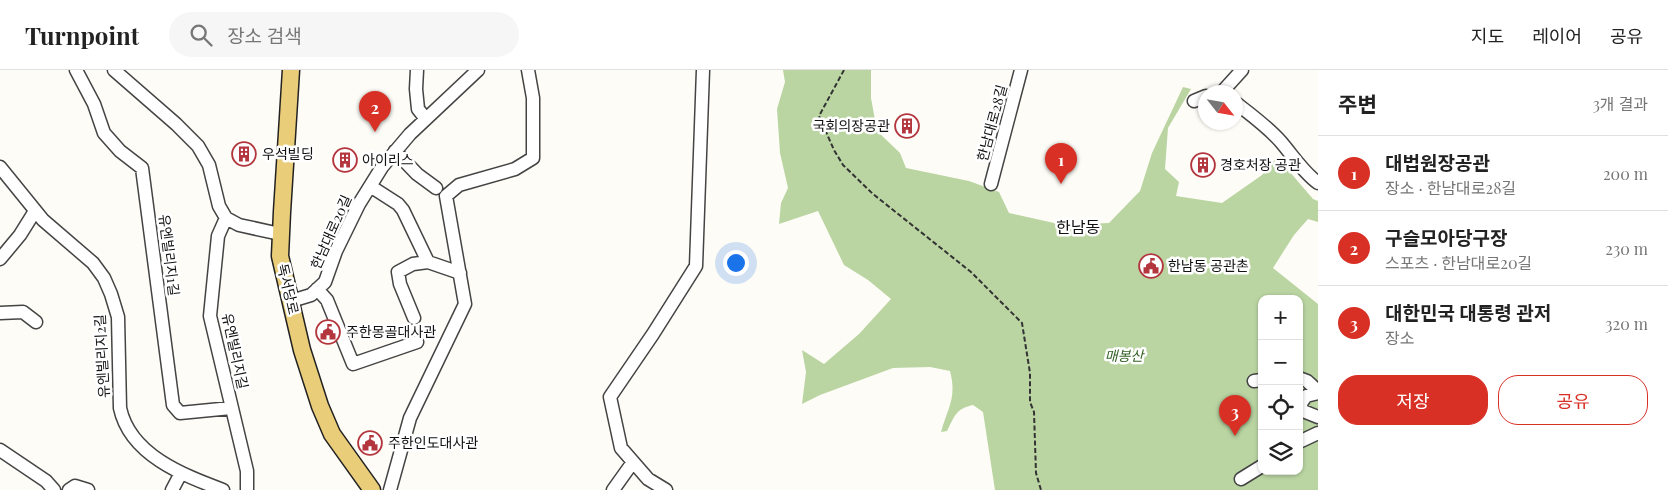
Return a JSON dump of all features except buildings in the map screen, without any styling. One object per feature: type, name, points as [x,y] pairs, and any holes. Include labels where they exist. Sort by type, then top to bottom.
[{"type":"main road","name":"독서당로","points":[[291,70],[280,256],[302,350],[320,406],[332,434],[372,490]]},
{"type":"street","name":"유엔빌리지1길","points":[[76,70],[94,104],[104,133],[120,150],[142,168],[174,405],[180,413],[232,408]]},
{"type":"street","points":[[114,70],[176,124],[198,146],[209,165],[219,206],[226,218],[239,225],[280,234]]},
{"type":"street","points":[[417,70],[418,109],[426,119]]},
{"type":"street","name":"한남대로20길","points":[[291,301],[311,295],[325,282],[336,251],[359,204],[382,167],[410,134],[478,70]]},
{"type":"street","points":[[390,490],[410,418],[465,304],[446,196],[459,185],[515,169],[533,158],[532,98],[528,70]]},
{"type":"street","points":[[666,490],[648,479],[621,448],[610,397],[696,266],[703,70]]},
{"type":"street","name":"한남대로28길","points":[[991,184],[1021,70]]},
{"type":"street","points":[[1228,85],[1242,70]]},
{"type":"street","points":[[1243,109],[1280,141],[1310,178],[1318,183]]},
{"type":"street","points":[[396,151],[417,174],[436,188]]},
{"type":"street","name":"유엔빌리지2길","points":[[0,167],[43,220],[93,263],[104,278],[118,318],[120,408],[128,430],[139,443],[172,469],[223,490]]},
{"type":"street","name":"한남대로20길","points":[[370,186],[398,204],[403,210],[428,262]]},
{"type":"street","points":[[0,259],[20,235],[35,211]]},
{"type":"street","name":"유엔빌리지길","points":[[226,218],[218,236],[210,316],[247,471],[245,489]]},
{"type":"street","points":[[414,318],[400,284],[398,272],[413,264],[428,262],[460,273]]},
{"type":"street","name":"한남대로20길","points":[[317,289],[327,300],[354,364],[417,342]]},
{"type":"street","points":[[0,313],[23,312],[36,322]]},
{"type":"street","points":[[1303,380],[1318,392],[1306,396],[1300,405],[1303,411],[1318,417]]},
{"type":"street","points":[[1303,440],[1318,433]]},
{"type":"street","points":[[0,450],[46,481],[54,490]]},
{"type":"street","points":[[612,490],[633,462]]},
{"type":"street","points":[[1241,479],[1258,468]]},
{"type":"street","points":[[172,490],[181,473]]},
{"type":"street","points":[[69,490],[75,486],[88,490]]},
{"type":"path","points":[[844,70],[819,116],[843,165],[873,194],[971,272],[1022,323],[1030,373],[1030,402],[1034,412],[1036,473],[1041,490]]},
{"type":"green space","name":"매봉산","points":[[783,70],[871,70],[871,98],[877,131],[900,153],[906,168],[969,181],[999,192],[1009,213],[1063,225],[1109,223],[1140,191],[1152,153],[1183,87],[1191,89],[1168,128],[1165,169],[1179,182],[1176,196],[1222,203],[1262,175],[1277,157],[1313,199],[1318,201],[1318,222],[1308,219],[1294,235],[1273,268],[1318,304],[1318,490],[995,490],[983,412],[973,405],[962,409],[956,414],[947,431],[941,432],[951,402],[952,380],[950,371],[930,367],[893,368],[820,395],[802,404],[806,372],[802,350],[824,364],[859,334],[891,299],[868,280],[844,265],[818,211],[779,224],[781,203],[788,188],[780,153],[777,109],[785,82]]},
{"type":"place","name":"국회의장공관","points":[[907,126]]},
{"type":"place","name":"구슬모아당구장","points":[[375,132]]},
{"type":"place","name":"우석빌딩","points":[[244,154]]},
{"type":"place","name":"아이리스","points":[[345,160]]},
{"type":"place","name":"경호처장 공관","points":[[1203,165]]},
{"type":"place","name":"대법원장공관","points":[[1061,184]]},
{"type":"place","name":"한남동 공관촌","points":[[1151,266]]},
{"type":"place","name":"주한몽골대사관","points":[[328,332]]},
{"type":"place","name":"대한민국 대통령 관저","points":[[1235,436]]},
{"type":"place","name":"주한인도대사관","points":[[370,443]]},
{"type":"district","name":"한남동","points":[[1078,227]]}]
